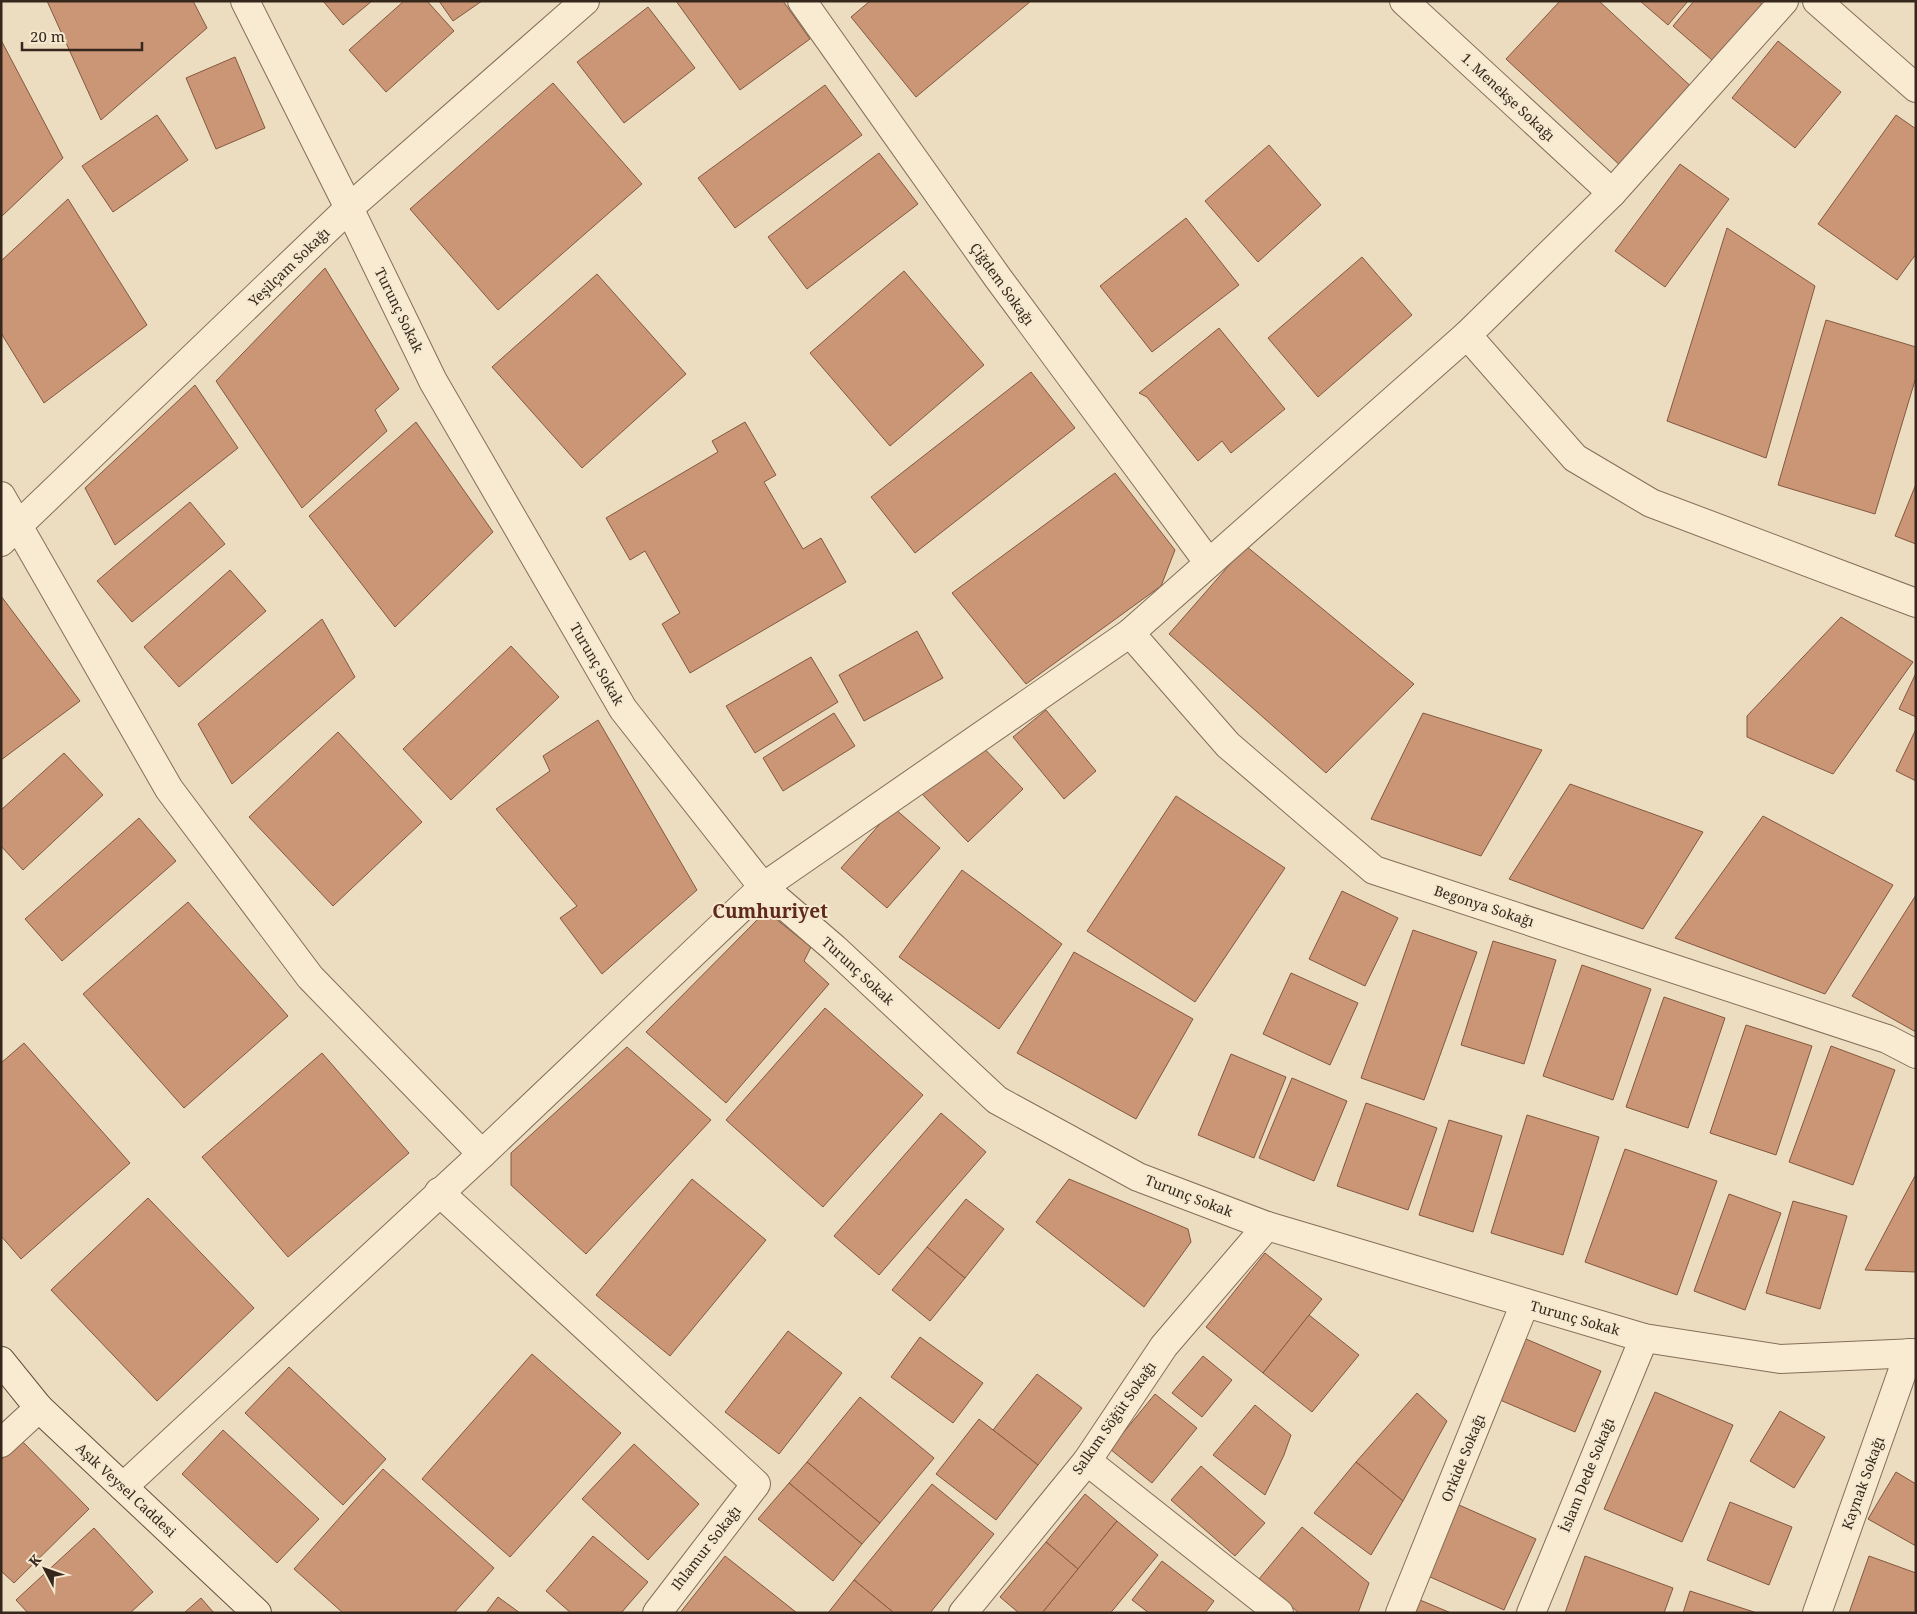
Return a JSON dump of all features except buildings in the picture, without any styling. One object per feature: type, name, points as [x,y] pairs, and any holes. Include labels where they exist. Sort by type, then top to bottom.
[{"type":"street","name":"Turunç Sokak","points":[[245,1],[433,381],[623,709],[762,887],[834,948],[997,1100],[1138,1177],[1267,1226],[1644,1338],[1780,1358],[1913,1353]]},
{"type":"street","name":"Yeşilçam Sokağı","points":[[10,534],[349,208],[585,1]]},
{"type":"street","name":"Çiğdem Sokağı","points":[[802,1],[998,278],[1208,562]]},
{"type":"street","name":"1. Menekşe Sokağı","points":[[1404,1],[1612,193]]},
{"type":"street","points":[[123,1487],[482,1154],[762,887],[1130,633],[1208,562],[1467,335],[1612,193],[1784,1]]},
{"type":"street","points":[[1817,1],[1916,88]]},
{"type":"street","points":[[1467,335],[1575,458],[1583,463],[1651,503],[1916,603]]},
{"type":"street","points":[[1,496],[10,534],[169,789],[310,977],[482,1154]]},
{"type":"street","name":"Begonya Sokağı","points":[[1130,633],[1228,745],[1374,870],[1887,1039],[1916,1054]]},
{"type":"street","name":"Ihlamur Sokağı","points":[[439,1192],[756,1484],[657,1613]]},
{"type":"street","name":"Salkım Söğüt Sokağı","points":[[963,1613],[1087,1461],[1164,1346],[1267,1226]]},
{"type":"street","name":"Orkide Sokağı","points":[[1400,1613],[1525,1303]]},
{"type":"street","name":"İslam Dede Sokağı","points":[[1531,1613],[1644,1338]]},
{"type":"street","name":"Kaynak Sokağı","points":[[1817,1613],[1913,1353]]},
{"type":"street","name":"Aşık Veysel Caddesi","points":[[1,1361],[39,1408],[257,1613]]},
{"type":"street","points":[[1,1443],[39,1408]]},
{"type":"street","points":[[1087,1461],[1279,1613]]},
{"type":"district","name":"Cumhuriyet","points":[[770,911]]}]
